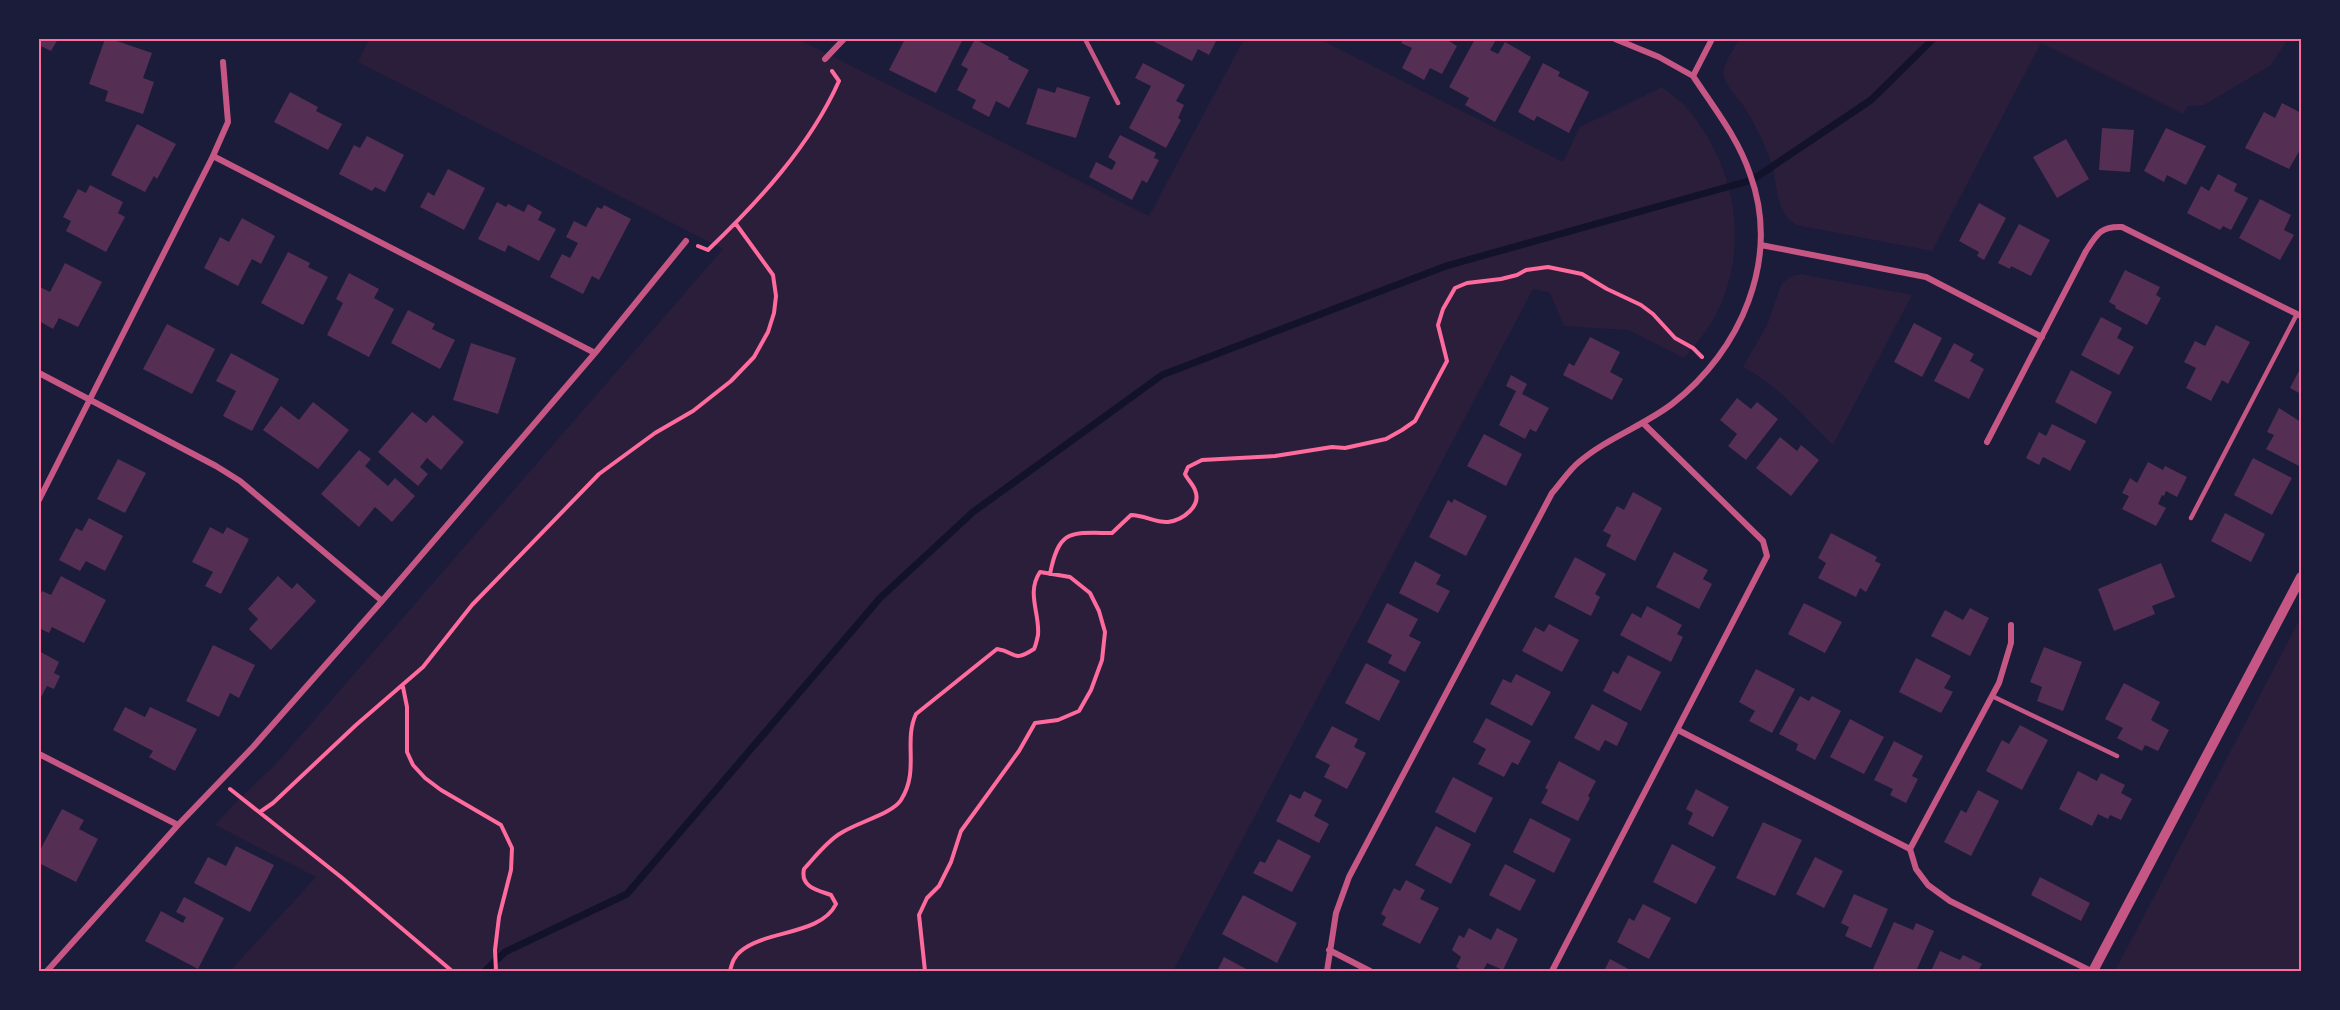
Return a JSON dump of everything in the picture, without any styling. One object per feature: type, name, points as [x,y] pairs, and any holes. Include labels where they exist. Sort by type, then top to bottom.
[{"type":"street","points":[[825,59],[844,39]]},
{"type":"street","points":[[1327,971],[1336,913],[1349,877],[1552,493],[1578,462],[1671,404],[1712,366],[1743,319],[1755,278],[1761,245],[1760,212],[1751,176],[1738,144],[1693,76],[1659,57],[1614,39]]},
{"type":"street","points":[[1693,76],[1712,39]]},
{"type":"street","points":[[39,500],[228,122],[223,62]]},
{"type":"street","points":[[213,156],[596,353]]},
{"type":"street","points":[[1987,441],[2086,251],[2097,235],[2108,226],[2122,227],[2299,315]]},
{"type":"street","points":[[47,971],[178,825],[261,738],[382,601],[596,353],[686,241]]},
{"type":"street","points":[[1761,245],[1926,277],[2042,337]]},
{"type":"street","points":[[39,373],[216,466],[240,482],[382,601]]},
{"type":"street","points":[[1552,971],[1767,556],[1767,549],[1763,541],[1643,423]]},
{"type":"street","points":[[2011,625],[2011,644],[2006,663],[1992,696],[1910,849],[1916,869],[1928,885],[1950,901],[2092,971],[2301,576]]},
{"type":"street","points":[[1678,730],[1910,849]]},
{"type":"street","points":[[39,754],[178,825]]},
{"type":"street","points":[[1329,951],[1370,971]]},
{"type":"lane","points":[[1085,39],[1118,103]]},
{"type":"lane","points":[[2192,518],[2299,315]]},
{"type":"lane","points":[[1992,696],[2117,756]]},
{"type":"path","points":[[686,241],[708,250],[764,195],[827,107],[838,81],[825,59]]},
{"type":"path","points":[[260,812],[273,803],[356,724],[403,687],[423,667],[472,605],[599,474],[655,432],[693,411],[731,381],[754,357],[768,332],[774,313],[775,283],[773,274],[736,224]]},
{"type":"path","points":[[1050,574],[1054,552],[1063,538],[1078,533],[1112,533],[1131,515],[1168,522],[1183,517],[1191,510],[1196,499],[1195,490],[1185,474],[1188,467],[1202,460],[1243,459],[1332,447],[1345,448],[1386,439],[1415,421],[1448,361],[1438,325],[1443,309],[1455,288],[1467,283],[1502,279],[1526,270],[1548,267],[1582,274],[1641,305],[1653,314],[1675,338],[1693,348],[1712,366]]},
{"type":"path","points":[[730,971],[734,959],[742,950],[786,932],[817,923],[831,915],[836,904],[831,895],[812,889],[805,883],[802,877],[804,869],[838,834],[875,816],[891,812],[902,800],[910,776],[911,726],[916,714],[997,649],[1015,657],[1024,656],[1034,649],[1038,633],[1033,593],[1035,580],[1040,572],[1070,576],[1090,593],[1099,611],[1105,632],[1102,660],[1091,690],[1079,711],[1058,720],[1035,723],[1019,751],[961,831],[951,862],[939,886],[927,898],[919,915],[925,971]]},
{"type":"path","points":[[403,687],[407,707],[408,752],[413,765],[441,790],[501,825],[512,848],[511,870],[497,934],[496,971]]},
{"type":"path","points":[[220,781],[452,971]]},
{"type":"shaded area","points":[[369,39],[798,39],[1149,216],[1244,39],[1319,39],[1563,162],[1580,127],[1662,87],[1687,108],[1704,131],[1718,156],[1733,211],[1735,239],[1732,267],[1724,295],[1712,322],[1684,358],[1628,330],[1564,326],[1550,293],[1533,289],[1173,971],[230,971],[316,877],[215,825],[276,764],[723,249],[358,62]]},
{"type":"shaded area","points":[[1739,39],[2288,39],[2270,66],[2204,105],[2188,106],[2183,114],[2041,43],[1932,251],[1796,225],[1789,219],[1780,204],[1773,167],[1765,145],[1749,114],[1724,77],[1726,63]]},
{"type":"shaded area","points":[[1801,274],[1912,295],[1833,445],[1779,392],[1743,367],[1767,325],[1782,283],[1792,276]]},
{"type":"shaded area","points":[[2301,617],[2301,971],[2115,971]]},
{"type":"building","points":[[39,39],[58,39],[51,51],[39,45]]},
{"type":"building","points":[[105,39],[152,53],[143,78],[154,82],[143,114],[105,101],[108,91],[89,84]]},
{"type":"building","points":[[905,39],[963,39],[936,93],[889,70]]},
{"type":"building","points":[[975,39],[1029,70],[1009,108],[996,101],[989,117],[972,108],[976,100],[957,90],[968,69],[961,65]]},
{"type":"building","points":[[1154,39],[1217,39],[1209,55],[1198,49],[1192,61],[1153,41]]},
{"type":"building","points":[[1404,39],[1446,39],[1457,46],[1442,74],[1430,68],[1424,80],[1402,68],[1412,48],[1401,43]]},
{"type":"building","points":[[1475,39],[1496,40],[1490,50],[1498,54],[1505,42],[1531,57],[1495,122],[1465,105],[1469,98],[1449,87]]},
{"type":"building","points":[[1143,63],[1185,85],[1176,101],[1184,105],[1178,118],[1181,120],[1166,148],[1129,128],[1151,86],[1135,78]]},
{"type":"building","points":[[1543,63],[1560,72],[1558,76],[1589,92],[1569,133],[1537,116],[1534,121],[1518,112]]},
{"type":"building","points":[[1057,87],[1090,97],[1076,138],[1026,124],[1038,88],[1055,93]]},
{"type":"building","points":[[290,92],[318,107],[316,111],[342,124],[328,150],[274,122]]},
{"type":"building","points":[[2282,103],[2301,113],[2301,148],[2289,169],[2245,148],[2264,112],[2275,118]]},
{"type":"building","points":[[137,124],[176,144],[157,179],[154,176],[145,192],[111,175]]},
{"type":"building","points":[[2102,128],[2134,130],[2130,172],[2099,170]]},
{"type":"building","points":[[2166,128],[2206,146],[2186,185],[2167,175],[2164,182],[2144,171]]},
{"type":"building","points":[[1120,135],[1156,153],[1154,158],[1159,160],[1147,183],[1142,180],[1132,200],[1089,177],[1096,162],[1112,170],[1116,162],[1108,157]]},
{"type":"building","points":[[367,136],[404,155],[385,192],[375,187],[372,191],[339,174],[354,145],[360,148]]},
{"type":"building","points":[[2066,139],[2089,179],[2057,198],[2033,157]]},
{"type":"building","points":[[448,169],[485,188],[464,230],[420,207],[428,192],[434,196]]},
{"type":"building","points":[[2218,174],[2237,184],[2234,191],[2248,198],[2231,230],[2223,226],[2220,230],[2187,213],[2201,186],[2209,191]]},
{"type":"building","points":[[90,185],[123,202],[118,213],[125,217],[106,252],[66,231],[71,221],[63,217],[78,189],[86,193]]},
{"type":"building","points":[[2260,199],[2291,215],[2284,230],[2294,235],[2280,260],[2239,238]]},
{"type":"building","points":[[497,202],[506,207],[508,204],[524,212],[528,204],[542,212],[538,220],[556,229],[539,261],[508,245],[505,252],[478,239]]},
{"type":"building","points":[[1979,203],[2006,218],[1984,260],[1977,256],[1979,252],[1959,241]]},
{"type":"building","points":[[604,205],[631,219],[599,280],[592,276],[583,294],[550,277],[562,254],[570,258],[578,243],[566,237],[574,221],[586,227],[597,207],[602,209]]},
{"type":"building","points":[[242,218],[275,236],[261,264],[252,259],[238,286],[204,268],[220,237],[229,242]]},
{"type":"building","points":[[2019,224],[2050,240],[2031,276],[2011,266],[2010,269],[1998,263]]},
{"type":"building","points":[[288,252],[310,263],[308,267],[328,277],[303,325],[261,303]]},
{"type":"building","points":[[65,263],[102,282],[78,327],[59,318],[53,329],[39,321],[39,289],[40,287],[50,292]]},
{"type":"building","points":[[2125,270],[2160,287],[2156,295],[2161,298],[2147,325],[2115,308],[2116,306],[2109,302]]},
{"type":"building","points":[[349,273],[379,289],[374,298],[394,309],[369,357],[327,335],[343,303],[336,299]]},
{"type":"building","points":[[408,310],[435,324],[432,329],[455,340],[440,369],[391,343]]},
{"type":"building","points":[[2101,317],[2122,328],[2117,338],[2134,347],[2119,375],[2081,355]]},
{"type":"building","points":[[1914,323],[1942,338],[1922,377],[1894,362]]},
{"type":"building","points":[[167,324],[215,349],[192,394],[143,369]]},
{"type":"building","points":[[2216,325],[2250,342],[2228,384],[2222,380],[2211,401],[2186,388],[2196,368],[2184,362],[2195,341],[2205,346]]},
{"type":"building","points":[[1590,337],[1620,352],[1610,372],[1623,379],[1612,400],[1563,375],[1569,363],[1574,366]]},
{"type":"building","points":[[471,343],[516,358],[498,414],[453,400]]},
{"type":"building","points":[[1954,343],[1974,354],[1970,361],[1984,369],[1969,399],[1934,381]]},
{"type":"building","points":[[231,353],[279,379],[252,431],[223,416],[236,391],[216,381]]},
{"type":"building","points":[[2301,367],[2301,394],[2290,388]]},
{"type":"building","points":[[2071,370],[2112,392],[2096,424],[2055,402]]},
{"type":"building","points":[[1511,375],[1527,384],[1522,394],[1549,408],[1536,432],[1530,429],[1525,439],[1499,425],[1516,391],[1506,386]]},
{"type":"building","points":[[1737,398],[1751,409],[1757,402],[1778,419],[1746,460],[1728,446],[1737,434],[1720,420]]},
{"type":"building","points":[[313,402],[349,430],[318,469],[263,430],[281,406],[299,420]]},
{"type":"building","points":[[2279,408],[2301,422],[2301,467],[2266,449],[2274,435],[2267,432]]},
{"type":"building","points":[[412,412],[426,423],[433,415],[464,442],[441,470],[427,458],[420,467],[428,474],[418,486],[378,452]]},
{"type":"building","points":[[2052,424],[2086,441],[2070,471],[2043,457],[2039,465],[2026,458],[2039,432],[2046,436]]},
{"type":"building","points":[[1484,434],[1522,454],[1506,486],[1467,466]]},
{"type":"building","points":[[1780,437],[1797,451],[1801,445],[1819,460],[1791,496],[1756,468]]},
{"type":"building","points":[[359,450],[371,459],[365,466],[388,486],[395,478],[415,496],[392,522],[375,507],[359,527],[321,494]]},
{"type":"building","points":[[2253,458],[2292,478],[2272,515],[2234,495]]},
{"type":"building","points":[[118,459],[146,473],[125,513],[97,499]]},
{"type":"building","points":[[2148,462],[2163,470],[2165,466],[2187,477],[2177,497],[2166,491],[2164,496],[2162,495],[2158,504],[2166,508],[2156,526],[2122,509],[2129,496],[2122,493],[2130,478],[2137,483]]},
{"type":"building","points":[[1633,492],[1662,508],[1635,561],[1606,546],[1611,535],[1603,531],[1617,506],[1624,510]]},
{"type":"building","points":[[1454,499],[1487,516],[1466,556],[1429,537],[1448,500],[1452,503]]},
{"type":"building","points":[[2225,513],[2265,534],[2251,562],[2211,541]]},
{"type":"building","points":[[89,518],[123,536],[105,571],[86,561],[80,571],[59,560],[76,528],[82,531]]},
{"type":"building","points":[[210,527],[223,534],[227,527],[249,539],[221,594],[205,586],[213,572],[192,562]]},
{"type":"building","points":[[1831,533],[1877,557],[1875,561],[1881,564],[1866,592],[1860,588],[1856,597],[1818,578],[1826,563],[1818,558]]},
{"type":"building","points":[[1674,552],[1708,570],[1703,579],[1712,584],[1699,609],[1656,587]]},
{"type":"building","points":[[1575,557],[1606,574],[1595,594],[1600,597],[1591,616],[1554,597]]},
{"type":"building","points":[[1415,561],[1441,575],[1436,584],[1450,591],[1438,613],[1399,593]]},
{"type":"building","points":[[2161,563],[2175,597],[2152,606],[2155,614],[2114,631],[2098,589]]},
{"type":"building","points":[[61,576],[106,600],[84,643],[52,627],[49,633],[39,628],[39,597],[42,591],[51,595]]},
{"type":"building","points":[[278,576],[292,589],[297,583],[316,601],[271,650],[249,629],[258,619],[248,609]]},
{"type":"building","points":[[1387,603],[1418,619],[1409,636],[1421,642],[1405,672],[1388,663],[1392,655],[1367,642]]},
{"type":"building","points":[[1804,603],[1842,622],[1825,653],[1788,634]]},
{"type":"building","points":[[1647,606],[1682,625],[1677,634],[1683,637],[1671,662],[1620,635],[1632,613],[1641,618]]},
{"type":"building","points":[[1970,608],[1989,618],[1970,656],[1931,636],[1945,610],[1963,620]]},
{"type":"building","points":[[1549,624],[1579,640],[1562,672],[1522,651],[1535,627],[1544,632]]},
{"type":"building","points":[[213,645],[255,665],[239,698],[230,693],[219,717],[186,701]]},
{"type":"building","points":[[2044,647],[2082,662],[2063,711],[2037,701],[2042,687],[2030,682]]},
{"type":"building","points":[[39,651],[59,662],[54,673],[60,676],[54,689],[47,686],[39,701]]},
{"type":"building","points":[[1628,655],[1661,672],[1641,711],[1603,691],[1613,671],[1618,674]]},
{"type":"building","points":[[1916,658],[1951,676],[1944,688],[1953,692],[1941,713],[1899,692]]},
{"type":"building","points":[[1366,663],[1400,681],[1379,721],[1345,703]]},
{"type":"building","points":[[1756,669],[1795,689],[1772,733],[1749,721],[1755,711],[1739,702]]},
{"type":"building","points":[[1516,674],[1551,692],[1532,726],[1490,704],[1503,679],[1511,683]]},
{"type":"building","points":[[2124,683],[2160,702],[2151,720],[2169,730],[2158,751],[2145,745],[2142,751],[2117,738],[2123,728],[2105,719]]},
{"type":"building","points":[[1800,696],[1809,701],[1812,696],[1841,711],[1815,760],[1796,750],[1798,744],[1779,734]]},
{"type":"building","points":[[1592,704],[1628,723],[1617,746],[1605,740],[1599,751],[1574,738]]},
{"type":"building","points":[[125,707],[145,717],[150,707],[197,729],[175,771],[149,757],[153,751],[113,730]]},
{"type":"building","points":[[1486,718],[1531,741],[1518,765],[1512,762],[1504,777],[1478,764],[1486,749],[1473,742]]},
{"type":"building","points":[[1850,719],[1884,737],[1864,774],[1830,757]]},
{"type":"building","points":[[2020,725],[2048,740],[2022,790],[1986,771],[2002,740],[2009,744]]},
{"type":"building","points":[[1332,726],[1358,739],[1354,747],[1366,753],[1347,789],[1324,777],[1330,765],[1315,757]]},
{"type":"building","points":[[1894,741],[1923,756],[1912,776],[1918,779],[1906,803],[1890,795],[1893,789],[1874,780]]},
{"type":"building","points":[[1559,761],[1596,781],[1578,821],[1541,803],[1548,790],[1545,788]]},
{"type":"building","points":[[2078,771],[2097,781],[2101,773],[2125,785],[2121,793],[2132,799],[2121,820],[2110,815],[2108,819],[2098,814],[2092,826],[2059,809]]},
{"type":"building","points":[[1453,777],[1493,798],[1475,833],[1435,812]]},
{"type":"building","points":[[1696,789],[1729,807],[1713,837],[1688,824],[1693,813],[1686,809]]},
{"type":"building","points":[[1978,790],[1999,801],[1971,856],[1944,842],[1961,810],[1966,813]]},
{"type":"building","points":[[1304,791],[1322,800],[1314,816],[1329,824],[1319,843],[1276,821],[1290,794],[1300,799]]},
{"type":"building","points":[[62,809],[84,820],[79,829],[98,839],[76,882],[39,863],[39,852]]},
{"type":"building","points":[[1530,818],[1571,839],[1554,873],[1513,852]]},
{"type":"building","points":[[1763,822],[1802,840],[1775,896],[1736,878]]},
{"type":"building","points":[[1436,826],[1471,844],[1451,884],[1415,865]]},
{"type":"building","points":[[1278,839],[1311,856],[1292,892],[1253,873],[1260,861],[1265,863]]},
{"type":"building","points":[[1672,844],[1716,867],[1696,904],[1653,882]]},
{"type":"building","points":[[236,846],[274,865],[250,912],[194,883],[208,857],[226,866]]},
{"type":"building","points":[[1815,857],[1843,871],[1824,908],[1796,894]]},
{"type":"building","points":[[1505,864],[1536,880],[1520,911],[1489,895]]},
{"type":"building","points":[[2040,877],[2090,903],[2081,921],[2031,895]]},
{"type":"building","points":[[1406,880],[1425,890],[1420,899],[1439,908],[1420,944],[1382,925],[1386,917],[1381,914],[1394,888],[1400,891]]},
{"type":"building","points":[[1854,894],[1888,909],[1871,948],[1845,936],[1849,927],[1841,923]]},
{"type":"building","points":[[1243,895],[1297,923],[1277,963],[1222,934]]},
{"type":"building","points":[[184,897],[224,918],[198,969],[145,941],[161,911],[183,923],[186,917],[176,912]]},
{"type":"building","points":[[1643,904],[1671,918],[1649,959],[1617,942],[1629,918],[1634,921]]},
{"type":"building","points":[[1894,922],[1913,930],[1916,923],[1934,931],[1916,971],[1872,971]]},
{"type":"building","points":[[1469,928],[1491,940],[1497,928],[1518,939],[1503,970],[1487,963],[1483,971],[1463,971],[1456,967],[1461,957],[1452,950],[1459,935],[1464,938]]},
{"type":"building","points":[[1940,951],[1960,960],[1963,955],[1982,964],[1978,971],[1931,971]]},
{"type":"building","points":[[1224,957],[1250,971],[1217,971]]},
{"type":"building","points":[[1610,959],[1632,971],[1604,971]]},
{"type":"waterway","points":[[485,971],[505,952],[627,894],[880,598],[973,512],[1162,375],[1446,266],[1752,180],[1871,100],[1933,39]]}]
